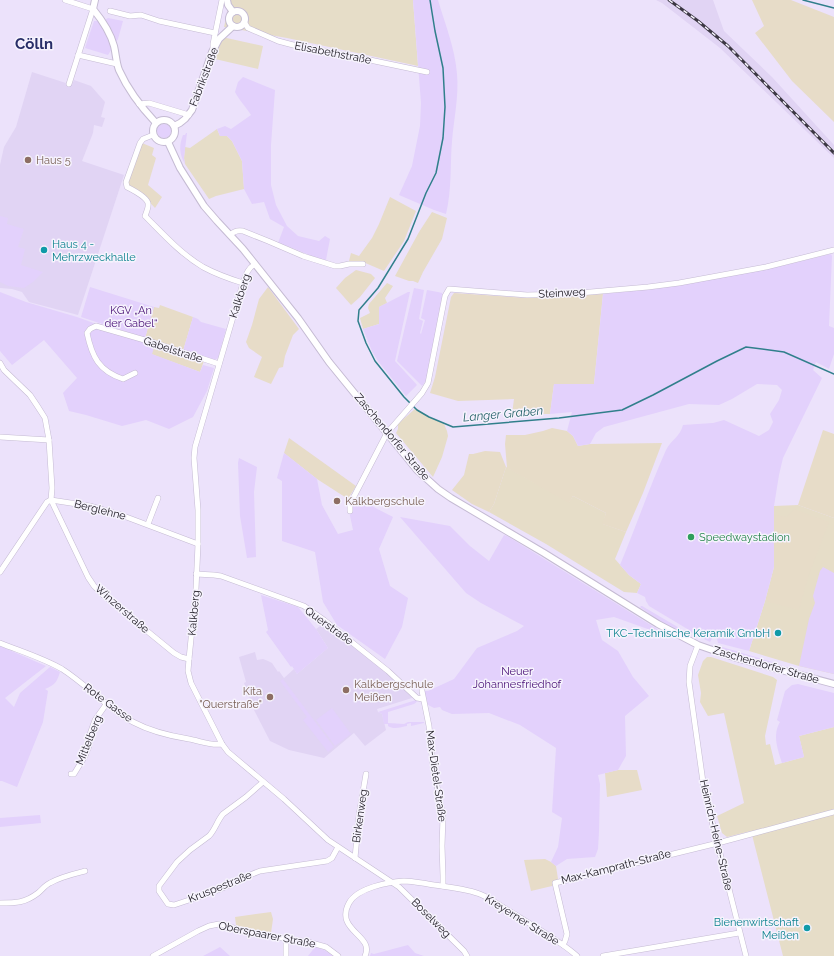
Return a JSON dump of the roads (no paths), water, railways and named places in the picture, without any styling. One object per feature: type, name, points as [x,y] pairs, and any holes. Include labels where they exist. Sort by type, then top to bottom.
[{"type":"street","points":[[65,0],[93,9],[103,21],[110,32],[117,64],[125,82],[139,104],[156,123]]},
{"type":"street","points":[[69,84],[95,0]]},
{"type":"street","points":[[213,49],[222,0]]},
{"type":"street","points":[[227,0],[228,5],[233,12]]},
{"type":"street","points":[[110,11],[130,16],[141,15],[215,33]]},
{"type":"street","points":[[239,11],[243,14],[245,19],[244,22],[238,27],[233,26],[229,22],[230,15],[233,12],[239,11]]},
{"type":"street","name":"Elisabethstraße","points":[[244,22],[248,28],[297,46],[427,72]]},
{"type":"street","name":"Fabrikstraße","points":[[174,126],[180,123],[189,114],[195,102],[213,49],[219,39],[233,26]]},
{"type":"street","points":[[78,55],[117,64]]},
{"type":"street","points":[[139,104],[149,103],[189,114]]},
{"type":"street","points":[[161,120],[167,120],[174,126],[174,136],[168,142],[159,142],[153,135],[153,129],[156,123],[161,120]]},
{"type":"street","points":[[153,135],[143,139],[140,143],[126,182],[127,187],[142,196],[148,202],[149,205],[145,216],[188,257],[217,274],[243,283]]},
{"type":"street","name":"Zaschendorfer Straße","points":[[168,142],[180,168],[200,200],[243,249],[298,318],[333,367],[417,470],[438,489],[658,624],[698,644],[734,657],[834,684]]},
{"type":"street","points":[[230,235],[236,231],[243,231],[268,240],[303,256],[335,266],[363,264]]},
{"type":"street","name":"Steinweg","points":[[387,433],[426,388],[430,378],[445,296],[449,289],[527,295],[568,294],[648,287],[698,280],[761,268],[834,250]]},
{"type":"street","name":"Kalkberg","points":[[255,264],[251,266],[243,283],[195,447],[194,458],[198,510],[198,544],[196,589],[188,671],[192,683],[222,744],[228,752],[284,799],[338,848],[392,883]]},
{"type":"street","name":"Gabelstraße","points":[[135,373],[123,379],[112,376],[98,363],[90,348],[87,333],[90,329],[96,326],[219,364]]},
{"type":"street","points":[[0,363],[4,370],[30,395],[45,418],[49,440],[52,488],[51,500],[47,502],[0,572]]},
{"type":"street","points":[[350,511],[350,504],[387,433]]},
{"type":"street","points":[[0,437],[49,440]]},
{"type":"street","points":[[148,524],[158,498]]},
{"type":"street","name":"Berglehne","points":[[51,500],[74,503],[121,515],[198,544]]},
{"type":"street","name":"Winzerstraße","points":[[51,500],[84,570],[94,586],[174,653],[181,658],[189,659]]},
{"type":"street","points":[[43,509],[56,510]]},
{"type":"street","name":"Querstraße","points":[[196,574],[214,574],[221,576],[304,606],[388,671],[417,698],[423,699]]},
{"type":"street","name":"Rote Gasse","points":[[0,643],[45,661],[62,670],[125,717],[142,726],[165,734],[216,745],[222,744]]},
{"type":"street","name":"Zaschendorfer Straße","points":[[694,713],[689,682],[689,671],[698,644]]},
{"type":"street","name":"Max-Dietel-Straße","points":[[422,691],[429,726],[433,766],[443,816],[443,886]]},
{"type":"street","name":"Mittelberg","points":[[71,774],[74,774],[85,756],[95,720],[107,703]]},
{"type":"street","name":"Heinrich-Heine-Straße","points":[[694,713],[703,782],[746,956]]},
{"type":"street","name":"Birkenweg","points":[[355,858],[359,815],[366,774]]},
{"type":"street","name":"Kruspestraße","points":[[263,782],[220,817],[206,839],[182,857],[165,877],[158,889],[159,893],[168,904],[174,905],[198,897],[260,872],[323,862],[332,858],[338,848]]},
{"type":"street","points":[[718,843],[834,812]]},
{"type":"street","name":"Max-Kamprath-Straße","points":[[563,945],[567,934],[555,883],[718,843]]},
{"type":"street","points":[[0,903],[24,901],[38,893],[49,883],[85,871]]},
{"type":"street","name":"Kreyerner Straße","points":[[392,883],[405,881],[462,889],[482,894],[563,945],[577,956]]},
{"type":"street","points":[[365,956],[367,951],[365,943],[351,929],[347,922],[346,913],[349,904],[355,896],[362,892],[373,887],[392,883]]},
{"type":"street","name":"Boselweg","points":[[392,883],[399,887],[464,951],[467,956]]},
{"type":"street","name":"Oberspaarer Straße","points":[[154,956],[198,931],[214,925],[225,925],[253,934],[308,942],[326,947],[338,956]]},
{"type":"street","points":[[603,956],[740,932]]},
{"type":"street","points":[[286,938],[286,956]]},
{"type":"waterway","name":"Langer Graben","points":[[430,0],[443,68],[445,107],[443,138],[436,173],[426,193],[408,239],[378,288],[359,310],[358,321],[366,343],[375,361],[404,397],[417,410],[429,417],[453,427],[559,418],[622,410],[746,347],[784,352],[834,374]]},
{"type":"waterway","points":[[803,0],[834,8]]},
{"type":"railway","points":[[669,0],[698,21],[728,46],[834,153]]},
{"type":"place","name":"Haus 5","points":[[28,160]]},
{"type":"place","name":"Haus 4 - Mehrzweckhalle","points":[[44,250]]},
{"type":"place","name":"Kalkbergschule","points":[[337,501]]},
{"type":"place","name":"Speedwaystadion","points":[[691,537]]},
{"type":"place","name":"TKC–Technische Keramik GmbH","points":[[778,633]]},
{"type":"place","name":"Kalkbergschule Meißen","points":[[346,690]]},
{"type":"place","name":"Kita \"Querstraße\"","points":[[270,697]]},
{"type":"place","name":"Bienenwirtschaft Meißen","points":[[807,928]]},
{"type":"district","name":"Cölln","points":[[34,44]]},
{"type":"park label","name":"KGV „An der Gabel“","points":[[131,316]]},
{"type":"park label","name":"Neuer Johannesfriedhof","points":[[517,677]]}]
